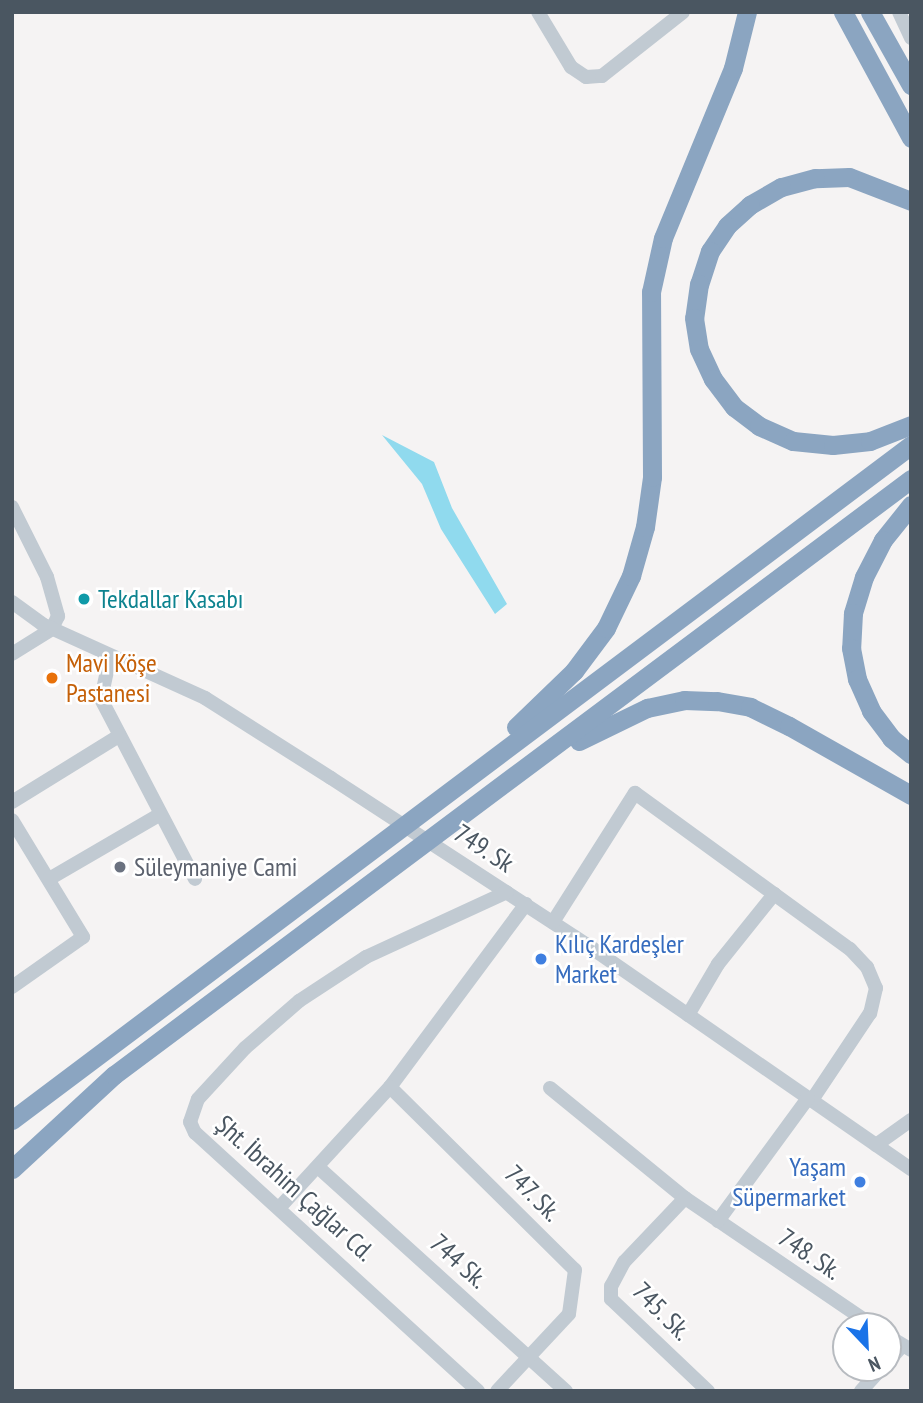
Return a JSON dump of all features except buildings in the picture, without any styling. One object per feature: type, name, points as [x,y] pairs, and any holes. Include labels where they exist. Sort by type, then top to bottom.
[{"type":"highway","points":[[417,811],[524,720],[575,671],[606,628],[631,576],[645,527],[652,477],[651,292],[663,237],[733,68],[747,12]]},
{"type":"highway","points":[[843,12],[911,138]]},
{"type":"highway","points":[[870,12],[911,85]]},
{"type":"highway","points":[[911,201],[849,177],[815,178],[781,187],[750,205],[716,242],[699,284],[694,318],[699,349],[713,379],[734,407],[758,426],[793,441],[833,445],[870,441],[911,425]]},
{"type":"highway","points":[[12,1120],[417,811],[911,445]]},
{"type":"highway","points":[[12,1169],[114,1075],[911,479]]},
{"type":"highway","points":[[911,505],[883,540],[864,577],[853,613],[851,648],[857,680],[871,711],[891,738],[911,754]]},
{"type":"highway","points":[[447,827],[607,725],[647,708],[684,699],[750,707],[911,794]]},
{"type":"street","points":[[538,12],[571,67],[586,78],[602,76],[684,12]]},
{"type":"street","points":[[900,12],[911,38]]},
{"type":"street","points":[[12,508],[54,595],[58,617],[52,629],[12,654]]},
{"type":"street","name":"749. Sk","points":[[12,601],[52,629],[205,698],[553,922],[911,1169]]},
{"type":"street","points":[[110,657],[101,699],[159,815],[195,878]]},
{"type":"street","points":[[12,802],[120,736]]},
{"type":"street","points":[[553,922],[635,793],[849,948],[867,967],[876,988],[870,1013],[810,1099],[718,1221]]},
{"type":"street","points":[[49,879],[159,815]]},
{"type":"street","points":[[12,820],[83,937],[12,987]]},
{"type":"street","name":"Şht. İbrahim Çağlar Cd.","points":[[478,1391],[280,1207],[195,1133],[190,1122],[198,1099],[245,1048],[299,1001],[366,957],[507,892]]},
{"type":"street","points":[[688,1015],[718,964],[774,894]]},
{"type":"street","points":[[280,1207],[319,1168],[386,1091],[526,904]]},
{"type":"street","name":"748. Sk.","points":[[550,1088],[685,1198],[852,1312]]},
{"type":"street","name":"747. Sk.","points":[[386,1091],[575,1270],[569,1314],[528,1356]]},
{"type":"street","points":[[876,1145],[911,1120]]},
{"type":"street","name":"744 Sk.","points":[[319,1168],[566,1391]]},
{"type":"street","name":"745. Sk.","points":[[685,1198],[624,1262],[611,1286],[611,1299],[708,1391]]},
{"type":"street","points":[[497,1391],[528,1356]]},
{"type":"water","points":[[382,435],[434,462],[452,508],[507,604],[495,614],[441,529],[422,484]]},
{"type":"place","name":"Tekdallar Kasabı","points":[[84,599]]},
{"type":"place","name":"Mavi Köşe Pastanesi","points":[[52,678]]},
{"type":"place","name":"Süleymaniye Cami","points":[[120,867]]},
{"type":"place","name":"Kılıç Kardeşler Market","points":[[541,959]]},
{"type":"place","name":"Yaşam Süpermarket","points":[[860,1182]]}]
